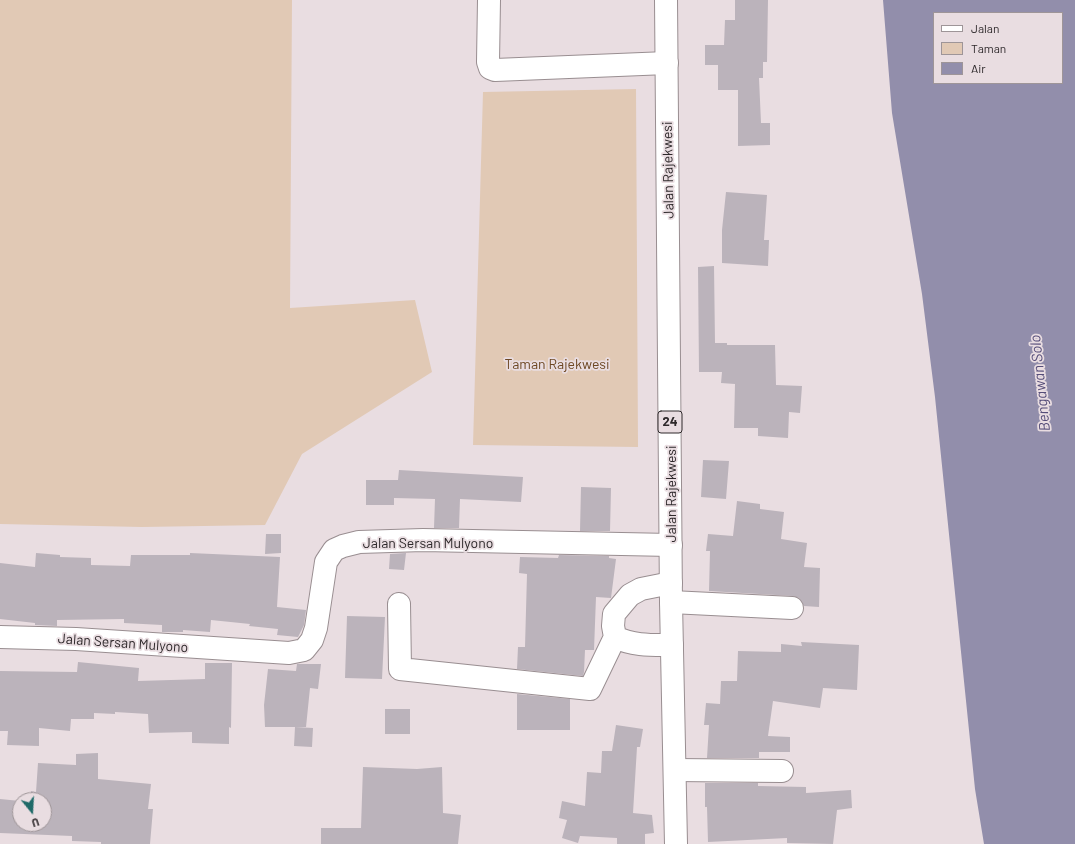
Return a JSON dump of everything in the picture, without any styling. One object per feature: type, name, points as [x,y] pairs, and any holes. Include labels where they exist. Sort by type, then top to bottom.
[{"type":"main road","points":[[489,0],[488,62],[490,68],[495,70],[667,63]]},
{"type":"main road","name":"Jalan Rajekwesi","points":[[666,0],[671,592],[676,844]]},
{"type":"main road","name":"Jalan Sersan Mulyono","points":[[0,637],[76,639],[289,653],[304,650],[312,640],[316,628],[326,562],[334,550],[348,545],[359,542],[424,540],[671,545]]},
{"type":"main road","points":[[399,604],[400,669],[590,689],[615,637],[612,626],[614,614],[630,595],[641,589],[792,608]]},
{"type":"main road","points":[[615,637],[625,642],[636,644],[672,645]]},
{"type":"main road","points":[[675,770],[782,772]]},
{"type":"green space","points":[[0,0],[292,0],[290,308],[415,300],[432,372],[302,454],[265,525],[142,527],[0,524]]},
{"type":"green space","name":"Taman Rajekwesi","points":[[636,89],[638,447],[473,445],[483,92]]},
{"type":"water","name":"Bengawan Solo","points":[[883,0],[1075,0],[1075,844],[984,844],[975,789],[935,397],[922,294],[892,113]]},
{"type":"building","points":[[735,0],[768,0],[767,62],[763,62],[763,78],[759,78],[761,123],[770,123],[770,145],[738,146],[738,90],[718,90],[718,65],[705,65],[705,45],[724,45],[725,20],[735,20]]},
{"type":"building","points":[[726,192],[767,195],[764,240],[769,240],[768,266],[722,263],[722,230]]},
{"type":"building","points":[[714,266],[715,343],[727,343],[727,345],[775,345],[776,385],[802,386],[800,413],[789,412],[788,438],[758,436],[758,428],[734,428],[735,384],[721,383],[722,372],[699,372],[698,267]]},
{"type":"building","points":[[703,460],[729,461],[726,499],[701,497]]},
{"type":"building","points":[[399,470],[523,477],[521,502],[460,499],[459,528],[434,528],[435,499],[394,498],[394,505],[366,505],[366,480],[398,480]]},
{"type":"building","points":[[581,487],[611,488],[610,531],[580,531]]},
{"type":"building","points":[[737,501],[760,504],[760,509],[784,512],[781,539],[807,543],[804,567],[820,568],[819,607],[804,606],[799,598],[793,596],[709,591],[710,551],[706,551],[708,534],[733,536]]},
{"type":"building","points":[[266,534],[281,534],[281,553],[265,554]]},
{"type":"building","points":[[36,553],[60,555],[60,557],[91,558],[91,565],[130,566],[131,555],[190,555],[190,553],[280,557],[277,607],[306,610],[304,625],[298,637],[277,635],[278,629],[249,626],[250,624],[211,620],[210,632],[183,630],[183,632],[162,632],[162,625],[124,623],[124,619],[57,620],[57,626],[35,625],[35,623],[0,619],[0,563],[35,567]]},
{"type":"building","points":[[406,553],[404,570],[389,569],[390,554]]},
{"type":"building","points":[[559,555],[609,556],[609,558],[616,559],[611,598],[596,597],[594,650],[585,650],[583,676],[517,669],[518,647],[525,647],[527,574],[519,573],[520,557],[558,558]]},
{"type":"building","points":[[347,616],[385,617],[382,679],[345,678]]},
{"type":"building","points":[[801,642],[859,645],[857,690],[823,688],[820,708],[773,701],[768,736],[790,737],[790,752],[759,752],[759,758],[707,758],[709,725],[704,725],[706,703],[720,704],[721,681],[737,681],[738,651],[781,652],[781,644],[802,646]]},
{"type":"building","points":[[78,662],[139,668],[138,681],[205,679],[205,663],[232,663],[231,728],[229,727],[229,744],[192,743],[192,732],[149,733],[148,714],[115,712],[115,714],[94,713],[94,719],[71,719],[70,731],[39,728],[39,746],[7,745],[8,731],[0,731],[0,671],[77,672]]},
{"type":"building","points":[[297,664],[321,664],[318,689],[310,688],[306,727],[265,727],[264,705],[268,669],[296,671]]},
{"type":"building","points":[[517,694],[570,699],[570,730],[517,730]]},
{"type":"building","points":[[385,709],[410,709],[410,734],[385,734]]},
{"type":"building","points":[[616,725],[643,729],[640,747],[637,747],[633,813],[652,815],[654,833],[645,834],[645,844],[617,844],[617,838],[580,836],[578,843],[562,838],[567,820],[559,818],[562,801],[585,806],[587,772],[601,773],[602,751],[612,751]]},
{"type":"building","points":[[295,727],[313,728],[312,747],[294,746]]},
{"type":"building","points":[[98,753],[98,779],[151,784],[148,809],[153,809],[150,844],[101,844],[101,842],[72,841],[72,836],[0,833],[0,799],[12,800],[12,832],[52,832],[52,792],[36,792],[38,763],[76,765],[76,754]]},
{"type":"building","points":[[363,767],[417,769],[442,767],[443,813],[461,815],[458,844],[321,844],[321,828],[361,828]]},
{"type":"building","points":[[705,783],[758,783],[758,786],[806,787],[806,793],[851,790],[852,808],[837,810],[833,844],[787,843],[787,838],[708,842],[707,807],[705,807]]}]
